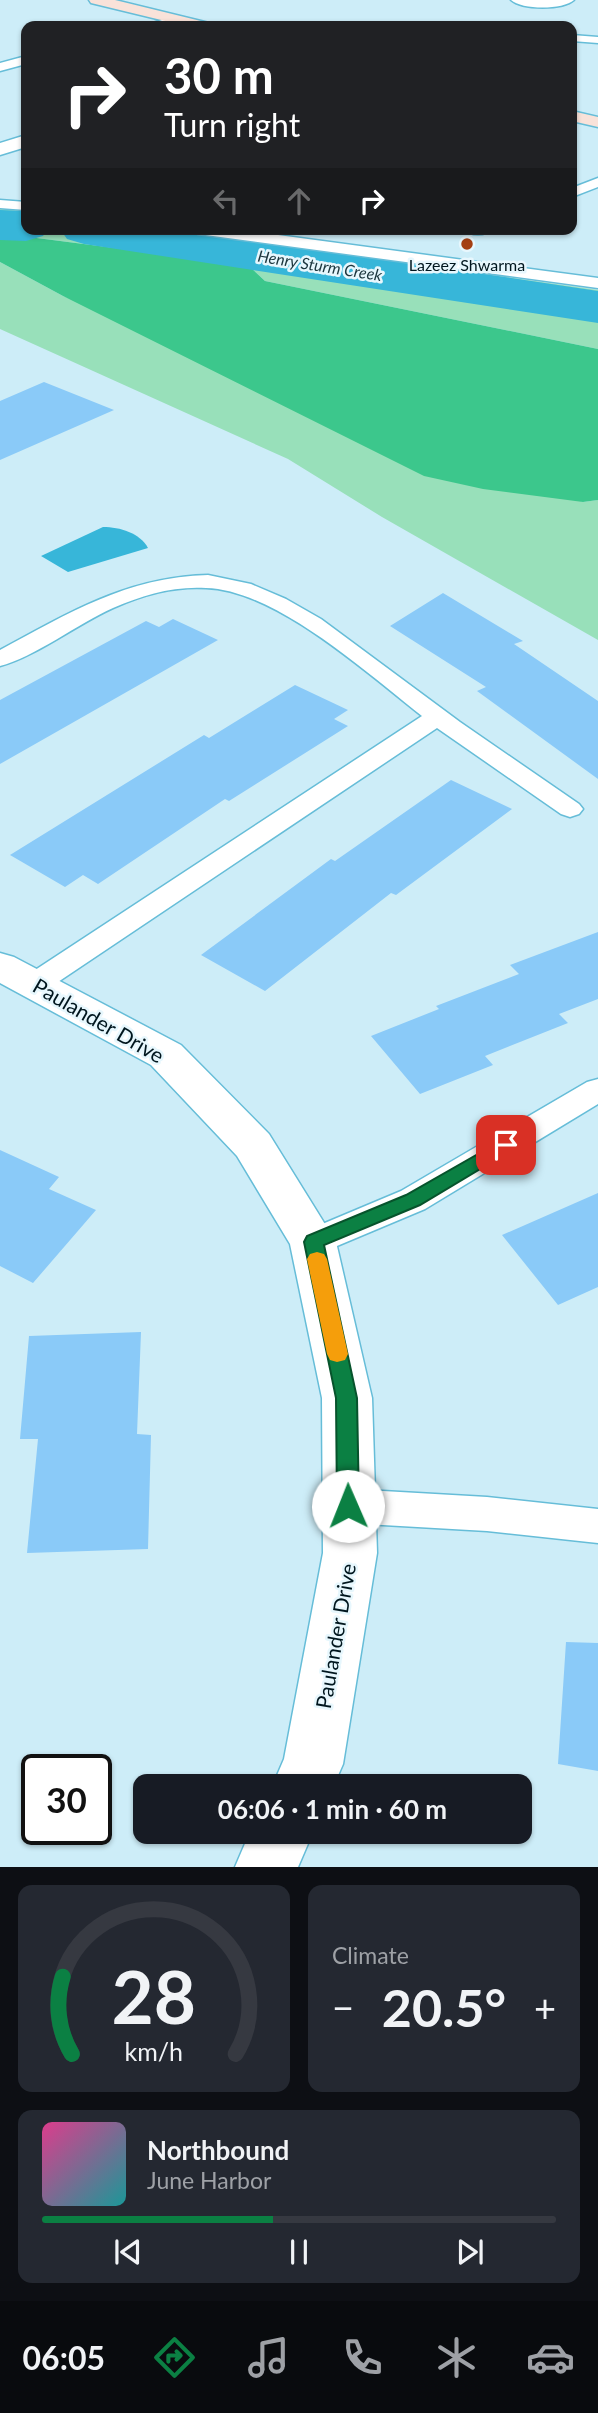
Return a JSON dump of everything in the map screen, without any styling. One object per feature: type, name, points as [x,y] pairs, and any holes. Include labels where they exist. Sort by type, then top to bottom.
[{"type":"main road","points":[[96,0],[183,21]]},
{"type":"main road","points":[[577,117],[598,122]]},
{"type":"street","points":[[518,0],[567,0]]},
{"type":"street","points":[[0,149],[21,143]]},
{"type":"street","name":"Paulander Drive","points":[[18,974],[166,1055],[253,1145],[313,1242],[347,1398],[350,1553],[313,1764],[308,1774]]},
{"type":"street","points":[[266,1867],[277,1844]]},
{"type":"lane","points":[[168,21],[175,19]]},
{"type":"lane","points":[[577,38],[598,40]]},
{"type":"lane","points":[[0,68],[21,62]]},
{"type":"lane","points":[[0,68],[21,74]]},
{"type":"lane","points":[[577,190],[598,182]]},
{"type":"lane","points":[[0,204],[21,206]]},
{"type":"lane","points":[[242,235],[598,283]]},
{"type":"lane","points":[[0,659],[124,594],[176,582],[230,583],[305,617],[437,717],[570,809]]},
{"type":"lane","points":[[18,974],[437,717]]},
{"type":"lane","points":[[313,1242],[413,1200],[598,1090]]},
{"type":"lane","points":[[348,1506],[487,1514],[598,1526]]},
{"type":"green space","points":[[0,208],[21,210],[21,235],[208,235],[598,290],[598,349],[265,281],[248,265],[21,236],[0,237]]},
{"type":"green space","points":[[21,236],[248,265],[265,281],[598,349],[598,500],[583,502],[483,489],[424,476],[0,262],[0,237]]},
{"type":"green space","points":[[0,262],[63,296],[583,502],[598,500],[598,640],[382,517],[288,459],[0,329]]},
{"type":"water","points":[[103,527],[129,532],[140,538],[148,548],[68,572],[41,556]]},
{"type":"building","points":[[44,382],[114,410],[0,460],[0,401]]},
{"type":"building","points":[[443,593],[523,641],[514,644],[598,701],[598,779],[477,691],[486,687],[390,626]]},
{"type":"building","points":[[173,619],[218,640],[0,764],[0,700],[146,621],[159,627]]},
{"type":"building","points":[[295,685],[348,710],[334,719],[348,726],[229,801],[225,799],[98,884],[83,875],[65,887],[10,855],[204,735],[209,738]]},
{"type":"building","points":[[451,780],[512,809],[396,895],[391,893],[265,991],[201,955],[331,859],[335,861]]},
{"type":"building","points":[[598,932],[598,999],[559,1014],[568,1023],[485,1056],[493,1065],[420,1094],[371,1036],[439,1009],[436,1006],[519,974],[510,965]]},
{"type":"building","points":[[0,1150],[59,1177],[49,1189],[96,1210],[33,1283],[0,1266]]},
{"type":"building","points":[[598,1193],[598,1287],[558,1305],[502,1235]]},
{"type":"building","points":[[141,1332],[137,1434],[151,1435],[148,1549],[27,1553],[38,1439],[20,1439],[29,1336]]},
{"type":"building","points":[[566,1642],[598,1643],[598,1771],[558,1764]]},
{"type":"waterway","name":"Henry Sturm Creek","points":[[0,225],[21,226]]},
{"type":"waterway","name":"Henry Sturm Creek","points":[[124,235],[598,307]]},
{"type":"slow traffic","points":[[317,1259],[337,1354]]},
{"type":"place","name":"Lazeez Shwarma","points":[[467,244]]},
{"type":"route","points":[[348,1506],[347,1398],[313,1242],[413,1200],[506,1145]]}]
